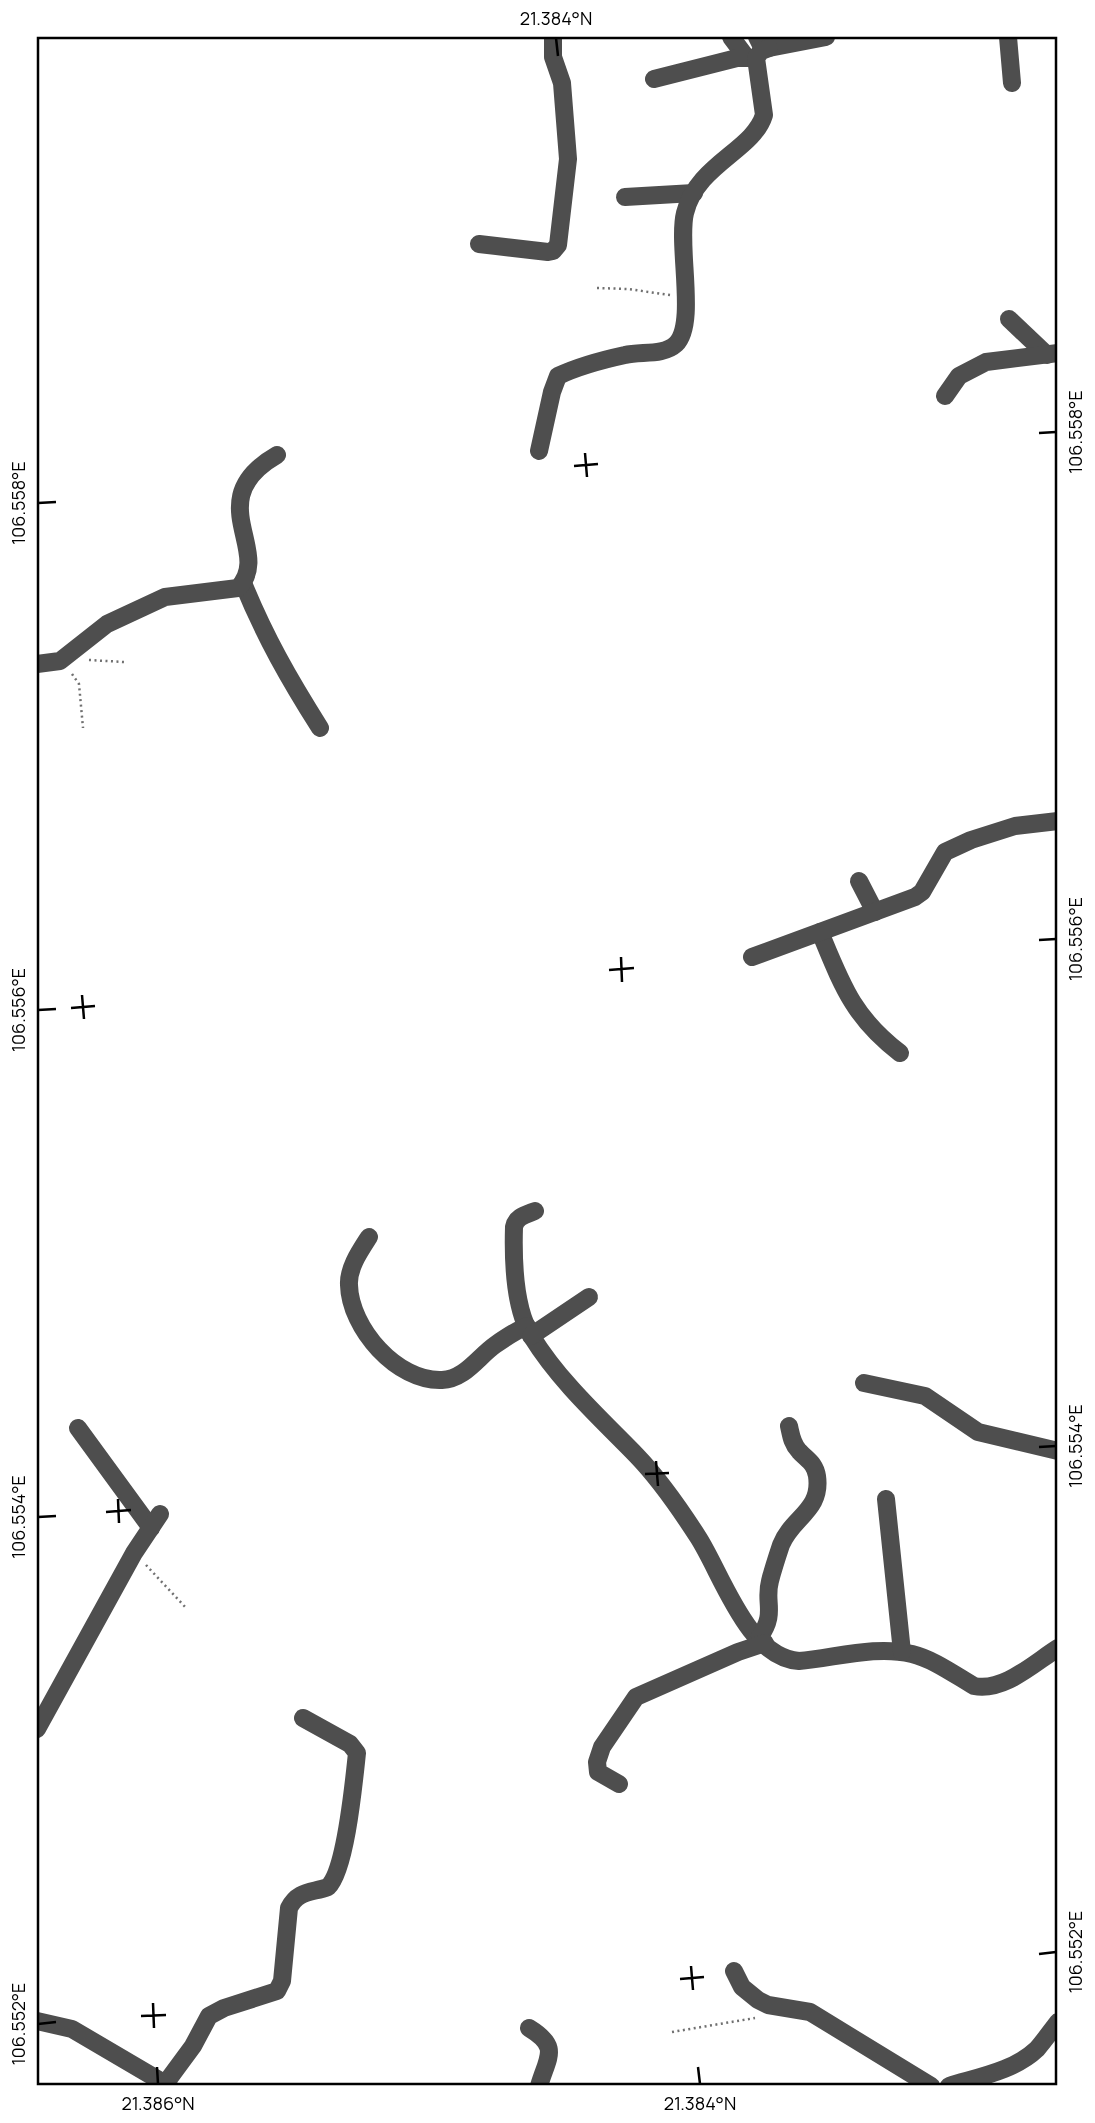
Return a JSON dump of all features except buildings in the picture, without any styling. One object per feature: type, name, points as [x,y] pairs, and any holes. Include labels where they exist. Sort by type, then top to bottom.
[{"type":"street","points":[[479,244],[548,252],[558,245],[568,159],[562,83],[553,57],[553,37]]},
{"type":"street","points":[[731,37],[757,50]]},
{"type":"street","points":[[654,79],[757,50],[826,37]]},
{"type":"street","points":[[1008,37],[1012,83]]},
{"type":"street","points":[[539,451],[558,376],[628,354],[670,349],[679,341],[687,311],[681,238],[685,211],[705,175],[761,124],[764,115],[757,50]]},
{"type":"street","points":[[625,197],[694,193]]},
{"type":"street","points":[[1009,319],[1053,354]]},
{"type":"street","points":[[945,396],[959,376],[986,362],[1053,354]]},
{"type":"street","points":[[52,661],[107,624],[165,597],[233,591],[243,583],[250,566],[239,517],[240,496],[259,466],[277,455]]},
{"type":"street","points":[[243,583],[280,664],[320,728]]},
{"type":"street","points":[[752,957],[915,897],[922,892],[941,856],[955,847],[1015,826],[1058,821]]},
{"type":"street","points":[[859,881],[875,912]]},
{"type":"street","points":[[820,932],[852,1004],[876,1035],[900,1053]]},
{"type":"street","points":[[535,1210],[519,1217],[513,1227],[515,1276],[529,1331],[583,1402],[663,1486],[701,1541],[734,1607],[762,1641],[788,1660],[799,1661],[884,1651],[902,1652],[920,1657],[982,1688],[996,1687],[1058,1648]]},
{"type":"street","points":[[369,1237],[352,1267],[348,1285],[355,1313],[374,1345],[394,1364],[423,1376],[442,1380],[462,1374],[493,1346],[529,1331],[589,1297]]},
{"type":"street","points":[[864,1383],[925,1396],[978,1432],[1058,1451]]},
{"type":"street","points":[[619,1784],[598,1772],[597,1762],[602,1747],[636,1697],[762,1641],[769,1617],[769,1583],[782,1543],[815,1502],[817,1489],[815,1466],[794,1444],[789,1426]]},
{"type":"street","points":[[37,1729],[134,1553],[156,1521],[78,1428]]},
{"type":"street","points":[[886,1499],[902,1652]]},
{"type":"street","points":[[37,2021],[72,2029],[167,2085],[209,2016],[224,2008],[277,1991],[282,1981],[289,1908],[292,1901],[303,1893],[328,1887],[336,1875],[347,1830],[357,1752],[350,1744],[303,1718]]},
{"type":"street","points":[[734,1971],[750,1995],[768,2005],[810,2012],[931,2086]]},
{"type":"street","points":[[948,2086],[1000,2071],[1018,2062],[1036,2050],[1058,2022]]},
{"type":"street","points":[[529,2028],[546,2038],[549,2044],[549,2054],[539,2086]]},
{"type":"path","points":[[597,288],[628,289],[686,297]]},
{"type":"path","points":[[52,661],[124,662]]},
{"type":"path","points":[[52,661],[73,674],[79,684],[83,728]]},
{"type":"path","points":[[134,1553],[187,1609]]},
{"type":"path","points":[[672,2032],[762,2016],[783,2008]]}]
